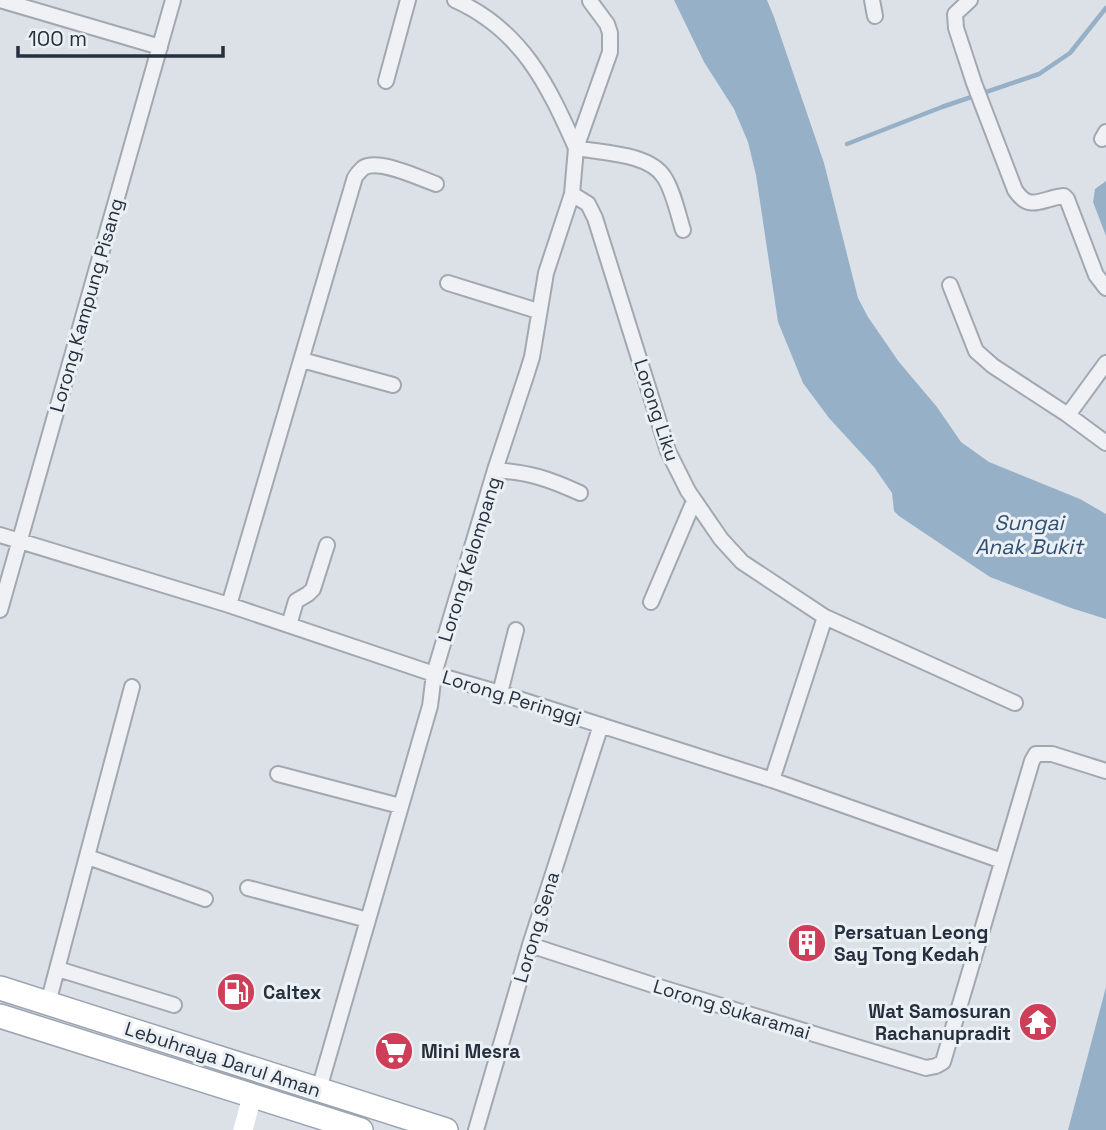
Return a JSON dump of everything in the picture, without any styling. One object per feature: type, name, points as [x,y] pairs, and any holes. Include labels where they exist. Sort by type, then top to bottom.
[{"type":"main road","name":"Lebuhraya Darul Aman","points":[[0,988],[446,1130]]},
{"type":"main road","name":"Lebuhraya Darul Aman","points":[[0,1016],[361,1130]]},
{"type":"street","name":"Lorong Kampung Pisang","points":[[0,610],[173,0]]},
{"type":"street","points":[[386,81],[408,0]]},
{"type":"street","points":[[455,0],[497,25],[522,50],[542,78],[576,148]]},
{"type":"street","points":[[872,0],[875,16]]},
{"type":"street","points":[[970,0],[955,14],[955,22],[974,83],[1015,190],[1021,199],[1028,203],[1064,196],[1067,199],[1096,275],[1106,288]]},
{"type":"street","points":[[0,1],[160,47]]},
{"type":"street","points":[[576,148],[610,52],[607,24],[590,1]]},
{"type":"street","points":[[576,148],[650,163],[666,179],[683,230]]},
{"type":"street","name":"Lorong Kelompang","points":[[319,1089],[430,706],[434,674],[527,373],[546,273],[572,194],[576,148]]},
{"type":"street","points":[[229,605],[355,177],[362,168],[384,166],[436,184]]},
{"type":"street","name":"Lorong Liku","points":[[572,194],[587,204],[596,218],[668,452],[694,501],[721,539],[756,573],[825,618],[1015,703]]},
{"type":"street","points":[[447,283],[538,311]]},
{"type":"street","points":[[950,285],[976,351],[993,366],[1069,415],[1106,443]]},
{"type":"street","points":[[302,360],[393,385]]},
{"type":"street","points":[[1069,415],[1106,363]]},
{"type":"street","points":[[495,470],[534,474],[580,493]]},
{"type":"street","points":[[651,601],[694,501]]},
{"type":"street","name":"Lorong Peringgi","points":[[0,535],[229,605],[434,674],[772,779],[1002,861]]},
{"type":"street","points":[[289,625],[296,601],[313,589],[327,545]]},
{"type":"street","points":[[772,779],[825,618]]},
{"type":"street","points":[[500,693],[516,630]]},
{"type":"street","points":[[48,1003],[132,687]]},
{"type":"street","name":"Lorong Sena","points":[[476,1130],[530,945],[601,725]]},
{"type":"street","points":[[1002,861],[1036,754],[1052,754],[1106,771]]},
{"type":"street","points":[[278,774],[400,806]]},
{"type":"street","points":[[88,857],[205,899]]},
{"type":"street","name":"Lorong Sukaramai","points":[[530,945],[926,1068],[943,1062],[1002,861]]},
{"type":"street","points":[[248,888],[368,919]]},
{"type":"street","points":[[58,968],[174,1005]]},
{"type":"street","points":[[243,1130],[252,1096]]},
{"type":"water","name":"Sungai Anak Bukit","points":[[674,0],[767,0],[824,163],[858,298],[868,317],[961,442],[989,462],[1080,499],[1106,514],[1106,619],[990,577],[899,516],[894,511],[892,493],[874,467],[829,418],[803,383],[778,322],[756,175],[748,142],[734,109],[704,62]]},
{"type":"water","points":[[1106,181],[1106,236],[1093,202],[1095,189]]},
{"type":"water","points":[[1106,987],[1106,1130],[1068,1130]]},
{"type":"waterway","points":[[847,144],[942,107],[1039,74],[1070,53],[1106,8]]},
{"type":"place","name":"Persatuan Leong Say Tong Kedah","points":[[807,943]]},
{"type":"place","name":"Caltex","points":[[236,992]]},
{"type":"place","name":"Wat Samosuran Rachanupradit","points":[[1038,1022]]},
{"type":"place","name":"Mini Mesra","points":[[394,1051]]}]
